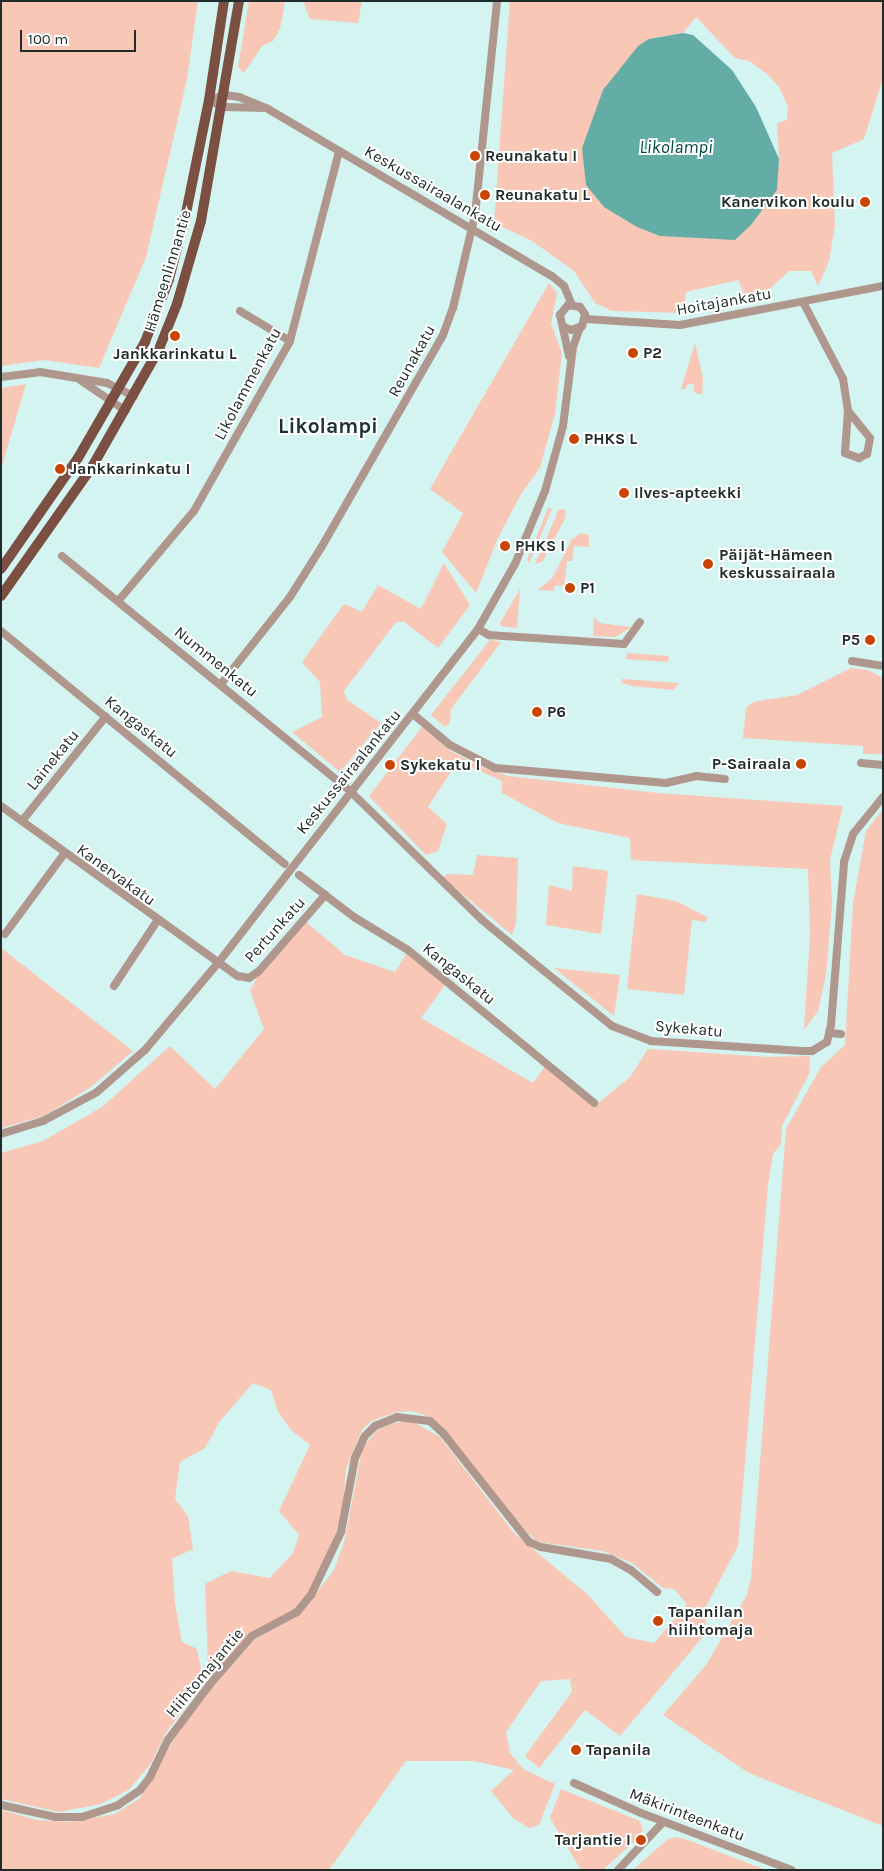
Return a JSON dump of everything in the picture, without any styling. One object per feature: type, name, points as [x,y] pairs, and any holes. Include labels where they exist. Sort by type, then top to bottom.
[{"type":"main road","name":"Hämeenlinnantie","points":[[1,569],[78,458],[145,342],[169,279],[209,100],[224,1]]},
{"type":"main road","name":"Hämeenlinnantie","points":[[1,596],[92,467],[126,411],[159,349],[177,304],[201,222],[223,107],[239,1]]},
{"type":"street","name":"Reunakatu","points":[[221,684],[285,604],[322,548],[443,335],[453,308],[472,228],[497,1]]},
{"type":"street","name":"Keskussairaalankatu","points":[[209,100],[225,95],[251,100],[268,109],[552,276],[564,286],[572,304]]},
{"type":"street","name":"Keskussairaalankatu","points":[[209,100],[223,107],[268,109]]},
{"type":"street","name":"Likolammenkatu","points":[[118,600],[194,511],[290,341],[340,151]]},
{"type":"street","name":"Hoitajankatu","points":[[585,318],[680,325],[883,286]]},
{"type":"street","points":[[803,302],[839,369],[848,411],[845,453],[859,458],[867,454],[870,438],[848,411]]},
{"type":"street","points":[[564,327],[572,330],[580,328],[585,318],[583,310],[572,304],[564,308],[560,315],[564,327],[570,367]]},
{"type":"street","points":[[240,311],[290,341]]},
{"type":"street","name":"Keskussairaalankatu","points":[[1,1134],[43,1120],[97,1092],[145,1050],[218,964],[478,629],[515,564],[543,496],[563,426],[570,367],[580,328]]},
{"type":"street","points":[[1,377],[40,372],[119,388],[134,396]]},
{"type":"street","points":[[80,380],[126,411]]},
{"type":"street","name":"Nummenkatu","points":[[62,556],[351,792]]},
{"type":"street","points":[[478,629],[489,635],[624,644],[640,622]]},
{"type":"street","name":"Kangaskatu","points":[[1,631],[285,864]]},
{"type":"street","points":[[852,662],[883,666]]},
{"type":"street","points":[[413,714],[450,745],[495,768],[666,783],[710,776],[725,777]]},
{"type":"street","name":"Lainekatu","points":[[22,821],[106,716]]},
{"type":"street","points":[[861,762],[883,766]]},
{"type":"street","name":"Sykekatu","points":[[351,792],[482,920],[612,1026],[651,1041],[803,1051],[821,1046],[830,1033]]},
{"type":"street","points":[[841,1034],[830,1033],[844,862],[853,834],[883,797]]},
{"type":"street","name":"Kanervakatu","points":[[1,806],[64,854],[218,964]]},
{"type":"street","points":[[5,934],[64,854]]},
{"type":"street","name":"Kangaskatu","points":[[299,875],[354,918],[408,950],[594,1103]]},
{"type":"street","name":"Pertunkatu","points":[[218,964],[238,976],[249,978],[259,971],[325,895]]},
{"type":"street","points":[[114,986],[157,921]]},
{"type":"street","name":"Hiihtomajantie","points":[[1,1805],[55,1817],[82,1817],[118,1805],[140,1790],[150,1777],[168,1740],[210,1684],[252,1636],[297,1612],[311,1595],[341,1532],[355,1458],[365,1436],[375,1426],[396,1417],[430,1421],[443,1433],[529,1542],[542,1547],[611,1559],[631,1570],[657,1592]]},
{"type":"street","name":"Mäkirinteenkatu","points":[[574,1783],[663,1822],[792,1870]]},
{"type":"street","points":[[618,1870],[663,1822]]},
{"type":"shaded area","points":[[1,1],[198,1],[187,79],[146,257],[99,368],[44,360],[1,366]]},
{"type":"shaded area","points":[[249,1],[285,1],[280,29],[273,41],[262,46],[244,73],[238,67]]},
{"type":"shaded area","points":[[303,1],[362,1],[358,23],[310,19]]},
{"type":"shaded area","points":[[510,1],[883,1],[883,78],[864,139],[832,153],[835,225],[829,261],[818,286],[811,271],[789,271],[763,295],[746,298],[738,280],[686,292],[683,313],[612,311],[595,303],[574,271],[532,241],[494,223]],"holes":[[[696,17],[735,58],[749,61],[767,74],[779,87],[788,107],[787,120],[777,123],[779,159],[649,39],[683,33]]]},
{"type":"shaded area","points":[[549,283],[557,293],[551,324],[562,353],[555,413],[540,468],[521,494],[498,538],[476,593],[442,552],[463,513],[430,489]]},
{"type":"shaded area","points":[[695,343],[703,378],[702,395],[694,392],[694,384],[687,384],[686,389],[681,389]]},
{"type":"shaded area","points":[[26,384],[1,469],[1,388]]},
{"type":"shaded area","points":[[548,508],[552,509],[529,563],[527,560]]},
{"type":"shaded area","points":[[559,509],[566,510],[565,518],[543,561],[535,564]]},
{"type":"shaded area","points":[[581,533],[589,535],[589,547],[574,546],[572,561],[567,561],[564,586],[555,585],[554,591],[538,590],[553,577],[572,539]]},
{"type":"shaded area","points":[[444,563],[470,605],[438,648],[404,622],[396,622],[344,691],[347,700],[381,723],[340,772],[292,732],[322,717],[320,682],[302,662],[344,604],[362,612],[378,585],[421,609]]},
{"type":"shaded area","points":[[520,589],[517,628],[501,626],[500,623]]},
{"type":"shaded area","points":[[594,617],[599,623],[631,627],[616,637],[593,636]]},
{"type":"shaded area","points":[[490,640],[501,642],[451,709],[450,723],[445,727],[431,715]]},
{"type":"shaded area","points":[[627,653],[669,656],[668,662],[626,659]]},
{"type":"shaded area","points":[[851,668],[868,670],[883,678],[883,754],[863,754],[863,746],[743,738],[746,708],[753,702],[797,695]]},
{"type":"shaded area","points":[[622,679],[679,683],[674,690],[632,686],[622,683]]},
{"type":"shaded area","points":[[422,727],[449,750],[477,765],[508,776],[658,793],[843,806],[830,860],[832,904],[826,975],[818,1011],[804,1030],[810,936],[808,869],[631,860],[630,838],[558,823],[502,793],[502,781],[458,761],[428,807],[447,824],[438,851],[426,855],[369,796]]},
{"type":"shaded area","points":[[883,809],[883,1826],[749,1773],[663,1715],[706,1665],[747,1595],[751,1578],[786,1129],[821,1067],[845,1045],[853,903],[866,831]]},
{"type":"shaded area","points":[[477,855],[518,858],[516,924],[512,935],[443,878],[447,874],[473,875]]},
{"type":"shaded area","points":[[573,866],[608,871],[601,934],[546,925],[549,885],[572,891]]},
{"type":"shaded area","points":[[637,894],[676,901],[707,917],[706,922],[692,920],[684,995],[627,989]]},
{"type":"shaded area","points":[[306,922],[345,955],[395,972],[407,953],[445,985],[421,1018],[533,1083],[545,1066],[596,1105],[630,1077],[648,1049],[766,1057],[810,1056],[809,1074],[782,1126],[781,1144],[773,1154],[768,1185],[738,1546],[705,1608],[706,1633],[620,1736],[585,1710],[539,1768],[525,1756],[572,1692],[570,1679],[541,1681],[506,1732],[510,1753],[523,1769],[555,1784],[539,1825],[529,1828],[513,1818],[491,1791],[514,1770],[474,1761],[406,1761],[329,1870],[1,1870],[1,1810],[37,1820],[68,1822],[115,1814],[140,1798],[179,1731],[213,1686],[254,1640],[298,1616],[334,1570],[344,1543],[362,1449],[376,1431],[390,1424],[410,1420],[440,1437],[514,1533],[588,1595],[626,1637],[654,1643],[687,1604],[674,1589],[663,1588],[632,1563],[603,1551],[538,1542],[521,1527],[433,1418],[412,1411],[397,1412],[371,1421],[362,1430],[346,1469],[343,1508],[335,1536],[309,1594],[296,1610],[251,1634],[214,1675],[208,1663],[205,1584],[231,1571],[270,1578],[293,1553],[299,1535],[279,1511],[310,1445],[291,1430],[278,1412],[271,1390],[253,1383],[220,1421],[205,1448],[180,1462],[175,1499],[188,1516],[193,1549],[172,1559],[175,1603],[182,1642],[197,1649],[204,1683],[167,1731],[151,1763],[130,1789],[101,1804],[59,1812],[1,1799],[1,1153],[43,1141],[102,1107],[170,1046],[215,1089],[264,1029],[250,991],[258,975]]},
{"type":"shaded area","points":[[1,948],[133,1051],[91,1087],[44,1116],[1,1128]]},
{"type":"shaded area","points":[[554,968],[620,975],[614,1016]]},
{"type":"shaded area","points":[[561,1789],[640,1821],[643,1830],[636,1840],[604,1869],[581,1870],[550,1818]]},
{"type":"shaded area","points":[[676,1837],[766,1870],[633,1870],[668,1839]]},
{"type":"water","name":"Likolampi","points":[[683,33],[693,35],[732,70],[756,107],[779,159],[777,190],[751,225],[735,240],[660,236],[637,227],[604,207],[586,185],[582,148],[603,90],[638,46],[649,39]]},
{"type":"place","name":"Reunakatu I","points":[[475,156]]},
{"type":"place","name":"Reunakatu L","points":[[485,195]]},
{"type":"place","name":"Kanervikon koulu","points":[[865,202]]},
{"type":"place","name":"Jankkarinkatu L","points":[[175,336]]},
{"type":"place","name":"P2","points":[[633,353]]},
{"type":"place","name":"PHKS L","points":[[574,439]]},
{"type":"place","name":"Jankkarinkatu I","points":[[60,469]]},
{"type":"place","name":"Ilves-apteekki","points":[[624,493]]},
{"type":"place","name":"PHKS I","points":[[505,546]]},
{"type":"place","name":"Päijät-Hämeen keskussairaala","points":[[708,564]]},
{"type":"place","name":"P1","points":[[570,588]]},
{"type":"place","name":"P5","points":[[870,640]]},
{"type":"place","name":"P6","points":[[537,712]]},
{"type":"place","name":"P-Sairaala","points":[[801,764]]},
{"type":"place","name":"Sykekatu I","points":[[390,765]]},
{"type":"place","name":"Tapanilan hiihtomaja","points":[[658,1621]]},
{"type":"place","name":"Tapanila","points":[[576,1750]]},
{"type":"place","name":"Tarjantie I","points":[[641,1840]]},
{"type":"district","name":"Likolampi","points":[[328,426]]}]
